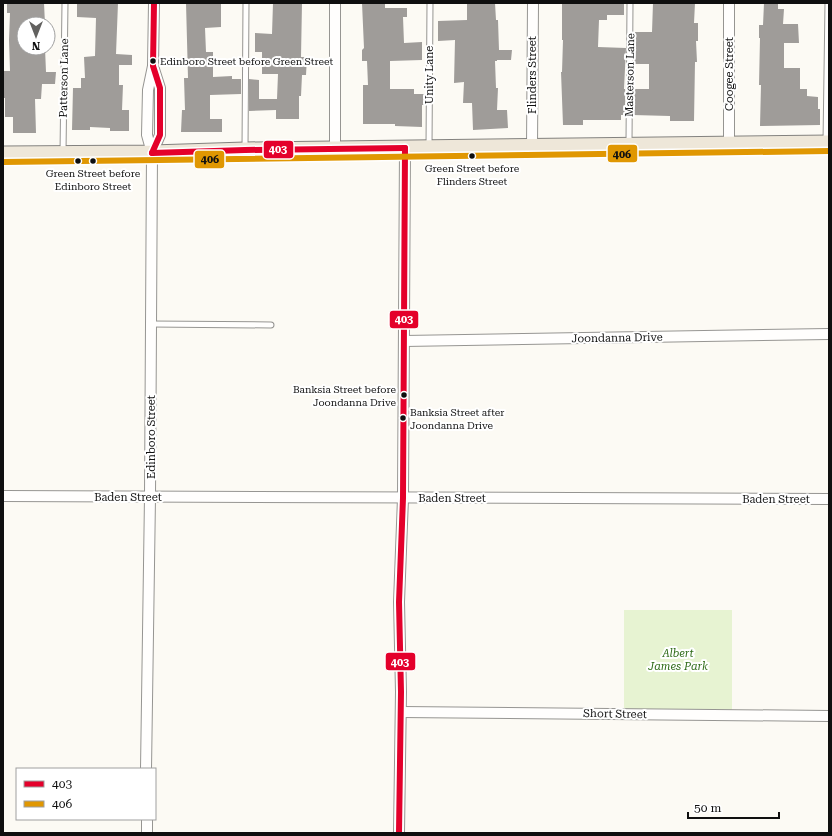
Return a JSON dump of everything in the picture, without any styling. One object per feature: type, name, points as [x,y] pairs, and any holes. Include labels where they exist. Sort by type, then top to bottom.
[{"type":"main road","points":[[3,154],[827,143]]},
{"type":"street","name":"Edinboro Street","points":[[146,768],[150,497],[152,153],[160,135],[160,88],[153,66],[154,3]]},
{"type":"street","points":[[335,3],[335,149]]},
{"type":"street","name":"Flinders Street","points":[[532,147],[533,3]]},
{"type":"street","name":"Coogee Street","points":[[729,3],[729,145]]},
{"type":"street","points":[[399,833],[401,712],[399,602],[403,498],[405,148]]},
{"type":"street","name":"Joondanna Drive","points":[[404,342],[829,334]]},
{"type":"street","name":"Baden Street","points":[[3,496],[829,499]]},
{"type":"street","name":"Short Street","points":[[401,712],[829,716]]},
{"type":"street","points":[[147,820],[147,833]]},
{"type":"lane","name":"Patterson Lane","points":[[64,153],[65,3]]},
{"type":"lane","points":[[245,150],[246,3]]},
{"type":"lane","name":"Unity Lane","points":[[429,148],[430,3]]},
{"type":"lane","name":"Masterson Lane","points":[[629,146],[630,3]]},
{"type":"lane","points":[[827,143],[828,3]]},
{"type":"lane","points":[[151,324],[271,326]]},
{"type":"green space","name":"Albert James Park","points":[[624,610],[732,610],[732,710],[624,709]]},
{"type":"building","points":[[7,3],[44,3],[45,16],[16,16],[16,56],[45,56],[46,72],[56,72],[55,84],[42,84],[41,99],[35,99],[36,133],[13,133],[13,117],[5,117],[3,71],[10,71],[10,13],[7,13]]},
{"type":"building","points":[[77,3],[118,3],[116,54],[132,55],[132,65],[119,65],[119,85],[123,85],[122,110],[129,110],[129,131],[110,131],[110,128],[90,127],[90,130],[72,130],[73,88],[81,88],[81,78],[85,78],[84,57],[95,56],[96,18],[77,17]]},
{"type":"building","points":[[186,3],[221,3],[221,27],[205,28],[206,52],[213,52],[213,77],[232,76],[232,79],[241,79],[241,94],[210,95],[210,119],[222,119],[222,132],[181,132],[182,110],[185,110],[184,78],[188,78]]},
{"type":"building","points":[[273,3],[302,3],[301,57],[307,57],[306,75],[302,75],[301,96],[299,96],[299,119],[276,119],[276,110],[249,111],[249,79],[259,80],[259,99],[277,99],[278,74],[262,74],[262,52],[255,52],[255,33],[272,34]]},
{"type":"building","points":[[362,3],[385,3],[385,8],[407,8],[407,17],[403,17],[404,43],[422,42],[422,60],[390,61],[390,89],[414,89],[414,94],[425,94],[424,105],[422,105],[422,127],[395,126],[395,124],[363,124],[363,85],[368,85],[367,61],[362,61],[362,50],[364,48]]},
{"type":"building","points":[[467,3],[495,3],[496,20],[498,20],[499,50],[512,50],[511,60],[495,61],[496,88],[498,88],[497,110],[507,110],[508,128],[473,130],[472,103],[463,103],[464,82],[454,83],[455,40],[438,41],[438,21],[467,20]]},
{"type":"building","points":[[562,3],[624,3],[624,15],[607,15],[607,20],[599,20],[598,47],[626,48],[624,89],[625,115],[621,115],[621,120],[583,120],[583,125],[563,125],[561,72],[563,40]]},
{"type":"building","points":[[653,3],[695,3],[694,23],[698,23],[698,41],[696,41],[697,62],[695,62],[694,121],[670,121],[670,116],[633,115],[633,89],[649,89],[649,64],[634,64],[635,32],[652,32]]},
{"type":"building","points":[[764,3],[778,3],[778,9],[784,9],[783,24],[798,24],[799,43],[784,43],[784,68],[800,68],[800,89],[807,89],[807,96],[818,97],[820,125],[760,126],[761,85],[759,85],[759,25],[763,25]]},
{"type":"transit line","name":"403","points":[[152,153],[160,135],[160,88],[153,66],[154,3]]},
{"type":"transit line","name":"403","points":[[152,153],[405,148]]},
{"type":"transit line","name":"403","points":[[399,833],[401,692],[399,602],[403,498],[405,148]]},
{"type":"transit line","name":"406","points":[[3,162],[829,151]]},
{"type":"place","name":"Edinboro Street before Green Street","points":[[153,61]]},
{"type":"place","name":"Green Street before Flinders Street","points":[[472,156]]},
{"type":"place","name":"Green Street before Edinboro Street","points":[[93,161]]},
{"type":"place","name":"Banksia Street before Joondanna Drive","points":[[404,395]]},
{"type":"place","name":"Banksia Street after Joondanna Drive","points":[[403,418]]}]
